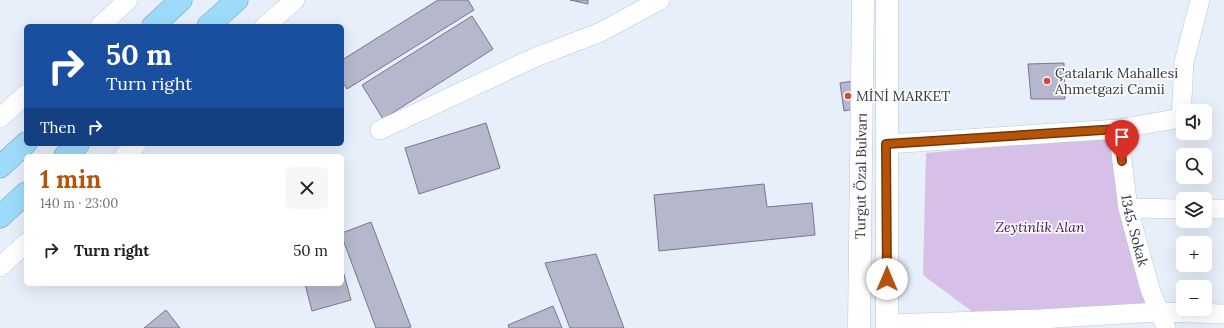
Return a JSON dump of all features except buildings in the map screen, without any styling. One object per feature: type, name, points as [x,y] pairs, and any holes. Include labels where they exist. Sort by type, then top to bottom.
[{"type":"highway","points":[[155,24],[182,0]]},
{"type":"highway","points":[[210,24],[237,0]]},
{"type":"highway","points":[[0,167],[24,145]]},
{"type":"highway","points":[[68,154],[76,146]]},
{"type":"highway","points":[[0,217],[24,195]]},
{"type":"main road","name":"Turgut Özal Bulvarı","points":[[859,328],[863,0]]},
{"type":"main road","name":"Turgut Özal Bulvarı","points":[[887,0],[887,326]]},
{"type":"street","points":[[102,24],[128,0]]},
{"type":"street","points":[[267,24],[295,0]]},
{"type":"street","points":[[380,130],[536,57],[601,32],[660,0]]},
{"type":"street","points":[[886,144],[1118,129],[1182,118],[1184,62],[1200,0]]},
{"type":"street","points":[[0,118],[24,96]]},
{"type":"street","name":"1345. Sokak","points":[[1118,129],[1128,208],[1150,289],[1162,320]]},
{"type":"street","points":[[126,154],[135,146]]},
{"type":"street","points":[[1128,208],[1176,209]]},
{"type":"street","points":[[1212,209],[1224,209]]},
{"type":"street","points":[[0,266],[24,245]]},
{"type":"street","points":[[887,326],[1040,319],[1162,320],[1224,314]]},
{"type":"green space","name":"Zeytinlik Alan","points":[[1112,137],[1147,305],[974,313],[923,275],[926,153]]},
{"type":"place","name":"Çatalarık Mahallesi Ahmetgazi Camii","points":[[1047,81]]},
{"type":"place","name":"MİNİ MARKET","points":[[848,96]]},
{"type":"route","points":[[887,279],[886,144],[1118,129],[1122,161]]}]
